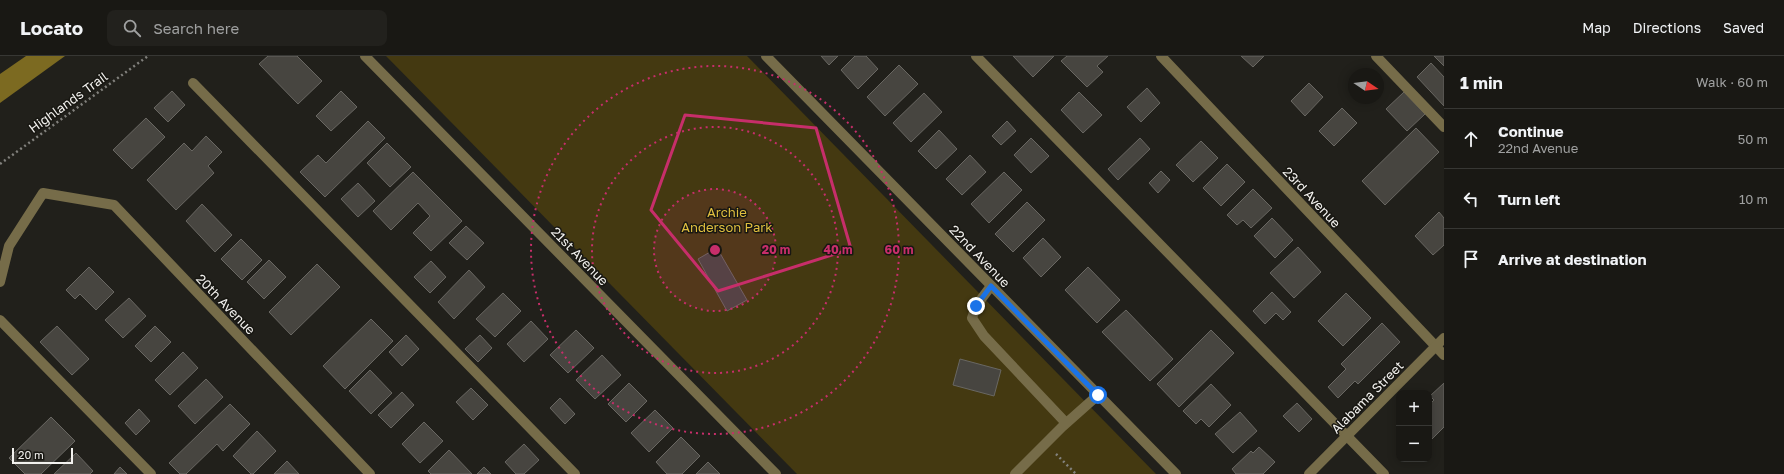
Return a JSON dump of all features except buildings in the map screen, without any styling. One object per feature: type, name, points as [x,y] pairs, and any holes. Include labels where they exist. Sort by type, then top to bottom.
[{"type":"street","name":"21st Avenue","points":[[365,56],[776,474]]},
{"type":"street","name":"22nd Avenue","points":[[766,56],[1176,474]]},
{"type":"street","points":[[976,56],[1384,474]]},
{"type":"street","name":"23rd Avenue","points":[[1161,56],[1444,355]]},
{"type":"street","points":[[1376,56],[1444,126]]},
{"type":"street","points":[[193,83],[575,474]]},
{"type":"street","name":"20th Avenue","points":[[0,282],[9,246],[43,192],[114,205],[370,474]]},
{"type":"street","points":[[991,286],[976,306],[972,318],[984,336],[1066,423]]},
{"type":"street","points":[[0,320],[151,474]]},
{"type":"street","name":"Alabama Street","points":[[1309,474],[1444,338]]},
{"type":"street","points":[[1015,474],[1066,423],[1098,395]]},
{"type":"path","name":"Highlands Trail","points":[[0,164],[148,56]]},
{"type":"path","points":[[1045,444],[1076,474]]},
{"type":"highlighted area","points":[[685,115],[816,128],[851,249],[718,291],[651,210]]},
{"type":"green space","name":"Archie Anderson Park","points":[[386,56],[747,56],[1156,474],[797,474]]},
{"type":"shaded area","points":[[26,56],[65,56],[0,103],[0,74]]},
{"type":"route","points":[[976,306],[991,286],[1098,395]]}]
